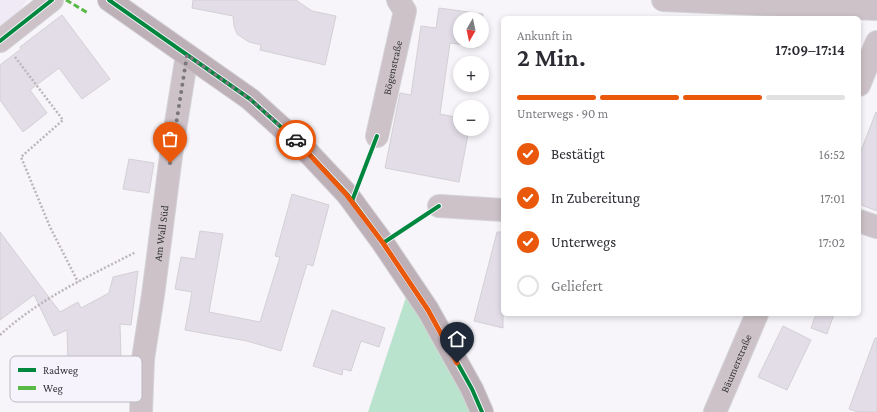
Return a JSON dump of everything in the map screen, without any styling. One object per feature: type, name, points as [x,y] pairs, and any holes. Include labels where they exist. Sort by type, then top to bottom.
[{"type":"main road","points":[[109,0],[250,99],[301,145],[346,194],[383,243],[428,310],[472,390],[482,412]]},
{"type":"street","points":[[1,40],[52,0]]},
{"type":"street","name":"Bögenstraße","points":[[377,136],[405,10],[398,0]]},
{"type":"street","points":[[663,0],[877,8]]},
{"type":"street","points":[[861,80],[877,42]]},
{"type":"street","name":"Am Wall Süd","points":[[142,386],[143,359],[172,148],[187,55]]},
{"type":"street","points":[[439,206],[501,210]]},
{"type":"street","points":[[861,222],[877,227]]},
{"type":"street","name":"Bäumerstraße","points":[[715,412],[756,316]]},
{"type":"street","name":"Am Wall Süd","points":[[141,402],[141,412]]},
{"type":"path","points":[[1,40],[63,120],[21,157],[50,227],[78,282]]},
{"type":"path","points":[[0,335],[18,319],[78,282],[160,240]]},
{"type":"shaded area","points":[[0,0],[27,0],[0,38]]},
{"type":"green space","points":[[408,291],[482,412],[368,412]]},
{"type":"building","points":[[193,0],[296,0],[312,11],[336,16],[325,65],[260,50],[261,45],[249,42],[237,34],[233,16],[192,8]]},
{"type":"building","points":[[439,8],[468,12],[453,12],[453,43],[450,43],[440,114],[453,117],[453,136],[468,136],[459,182],[385,168],[400,93],[411,95],[421,26],[436,28]]},
{"type":"building","points":[[62,15],[110,79],[82,99],[59,68],[30,90],[47,113],[23,132],[0,100],[0,65],[21,49],[20,47]]},
{"type":"building","points":[[876,112],[877,211],[861,205],[861,151]]},
{"type":"building","points":[[129,159],[154,163],[149,193],[123,189]]},
{"type":"building","points":[[292,194],[329,205],[313,266],[307,264],[281,351],[247,341],[185,330],[192,292],[175,289],[181,257],[195,259],[200,231],[223,234],[209,312],[260,322],[280,257],[275,256]]},
{"type":"building","points":[[0,232],[60,312],[78,302],[81,308],[109,293],[113,277],[138,271],[131,325],[120,324],[121,356],[68,356],[67,330],[54,336],[34,295],[0,320]]},
{"type":"building","points":[[497,232],[501,232],[501,316],[503,316],[503,328],[474,321]]},
{"type":"building","points":[[332,310],[385,328],[379,347],[361,341],[351,371],[343,369],[342,375],[313,366]]},
{"type":"building","points":[[815,316],[833,316],[827,334],[811,328]]},
{"type":"building","points":[[783,326],[811,340],[787,390],[758,377]]},
{"type":"building","points":[[875,338],[877,338],[877,412],[858,412],[849,409]]},
{"type":"marked path","points":[[66,0],[88,13]]},
{"type":"cycle path","points":[[0,41],[52,0]]},
{"type":"cycle path","points":[[109,0],[250,99],[301,145],[347,194],[383,243],[428,310],[472,389],[482,412]]},
{"type":"cycle path","points":[[352,201],[377,136]]},
{"type":"cycle path","points":[[383,243],[439,206]]},
{"type":"way so far","points":[[170,163],[187,55],[250,99],[296,140]]},
{"type":"route","points":[[296,140],[346,194],[383,243],[428,310],[457,363]]}]
